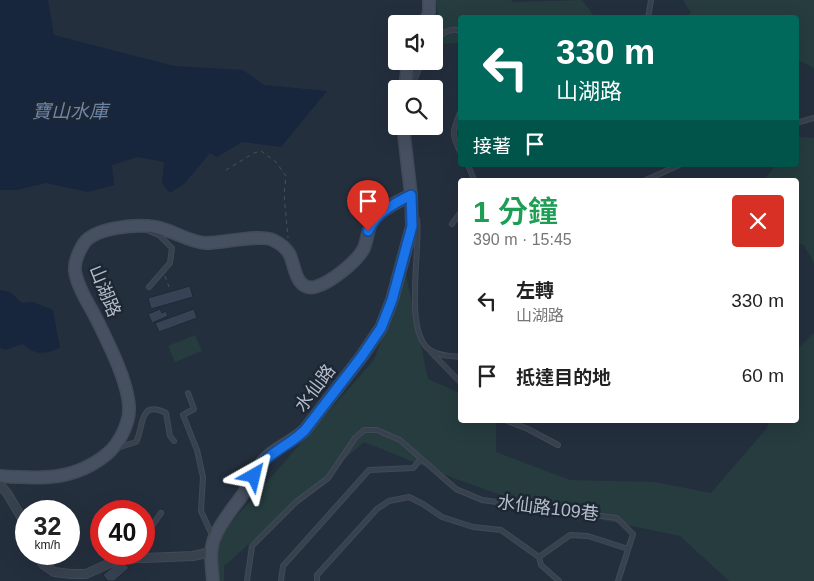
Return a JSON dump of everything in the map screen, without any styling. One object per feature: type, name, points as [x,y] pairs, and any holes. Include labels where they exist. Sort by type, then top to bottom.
[{"type":"street","points":[[428,15],[429,0]]},
{"type":"street","name":"水仙路","points":[[213,581],[212,552],[214,539],[225,519],[248,487],[259,466],[270,454],[295,440],[305,430],[381,328],[392,300],[412,226],[411,195],[404,135]]},
{"type":"street","points":[[289,254],[299,281],[302,284],[307,287],[314,287],[326,282],[350,266],[358,256],[364,247],[373,220],[380,213],[411,195]]},
{"type":"street","name":"山湖路","points":[[0,476],[68,475],[86,468],[112,450],[127,422],[130,408],[126,387],[110,346],[84,296],[75,271],[76,259],[86,240],[98,233],[114,229],[156,227],[206,243],[262,238],[273,240],[284,247],[289,254]]},
{"type":"street","points":[[0,485],[15,506]]},
{"type":"street","points":[[155,556],[193,556],[212,552]]},
{"type":"street","points":[[44,565],[54,572],[86,574],[106,565]]},
{"type":"lane","points":[[648,15],[651,0]]},
{"type":"lane","points":[[443,33],[454,29],[458,30]]},
{"type":"lane","points":[[458,117],[453,135],[458,146]]},
{"type":"lane","points":[[799,122],[814,118]]},
{"type":"lane","points":[[650,178],[675,167]]},
{"type":"lane","points":[[411,195],[418,229],[415,265],[415,317],[420,335],[429,350],[458,380]]},
{"type":"lane","points":[[452,224],[458,216]]},
{"type":"lane","points":[[138,227],[159,235],[172,248],[170,263],[149,287]]},
{"type":"lane","points":[[429,350],[444,356],[458,357]]},
{"type":"lane","points":[[188,393],[194,409],[183,415],[197,450],[203,477],[201,511],[214,539]]},
{"type":"lane","points":[[112,450],[136,442],[139,437],[142,418],[148,411],[153,409],[166,413],[170,436],[174,441]]},
{"type":"lane","points":[[513,423],[528,429],[558,446]]},
{"type":"lane","name":"水仙路109巷","points":[[246,581],[252,546],[296,502],[328,478],[355,438],[364,430],[377,430],[400,440],[456,489],[482,500],[617,518],[633,534],[618,581]]},
{"type":"lane","points":[[282,581],[283,566],[369,470],[412,468],[421,459]]},
{"type":"lane","points":[[317,581],[318,574],[377,509],[389,501],[409,497],[442,517],[473,527],[501,530],[539,557],[541,565],[559,581]]},
{"type":"lane","points":[[155,521],[161,512]]},
{"type":"lane","points":[[539,557],[570,535],[588,536],[628,549]]},
{"type":"path","points":[[226,170],[254,152],[261,151],[276,162],[286,176],[284,194],[289,254]]},
{"type":"path","points":[[163,271],[169,287]]},
{"type":"green space","points":[[435,0],[511,0],[512,2],[582,0],[593,15],[458,15],[458,43],[443,44],[443,15],[438,15]]},
{"type":"green space","points":[[683,0],[814,0],[814,68],[799,60],[799,15],[688,15],[691,13]]},
{"type":"green space","points":[[799,137],[814,138],[814,263],[803,244],[799,244],[799,178],[766,178],[774,167],[799,167]]},
{"type":"green space","points":[[406,275],[428,379],[458,392],[458,423],[496,423],[496,452],[570,480],[655,482],[711,493],[767,428],[768,423],[799,423],[799,348],[814,333],[814,581],[729,581],[680,536],[526,504],[456,479],[364,442],[224,566],[224,581],[213,581],[214,542],[374,360]]},
{"type":"green space","points":[[195,335],[202,351],[175,362],[168,346]]},
{"type":"water","name":"寶山水庫","points":[[0,0],[48,0],[54,35],[174,66],[243,70],[264,85],[327,91],[281,147],[242,142],[217,157],[210,153],[184,184],[170,193],[162,183],[164,162],[138,157],[112,165],[114,185],[88,192],[46,183],[17,190],[0,190]]},
{"type":"water","points":[[0,290],[10,292],[22,303],[33,302],[53,310],[60,348],[40,353],[32,351],[23,344],[5,350],[0,348]]},
{"type":"building","points":[[190,286],[193,297],[151,309],[148,298]]},
{"type":"building","points":[[160,309],[162,313],[166,311],[168,316],[152,323],[148,314]]},
{"type":"building","points":[[194,309],[197,318],[159,332],[155,323]]},
{"type":"building","points":[[115,565],[127,565],[129,568],[114,581],[108,581],[103,575]]},
{"type":"route","points":[[254,476],[266,457],[295,440],[305,430],[381,328],[392,300],[412,226],[411,195],[380,213],[373,220],[368,231]]}]
